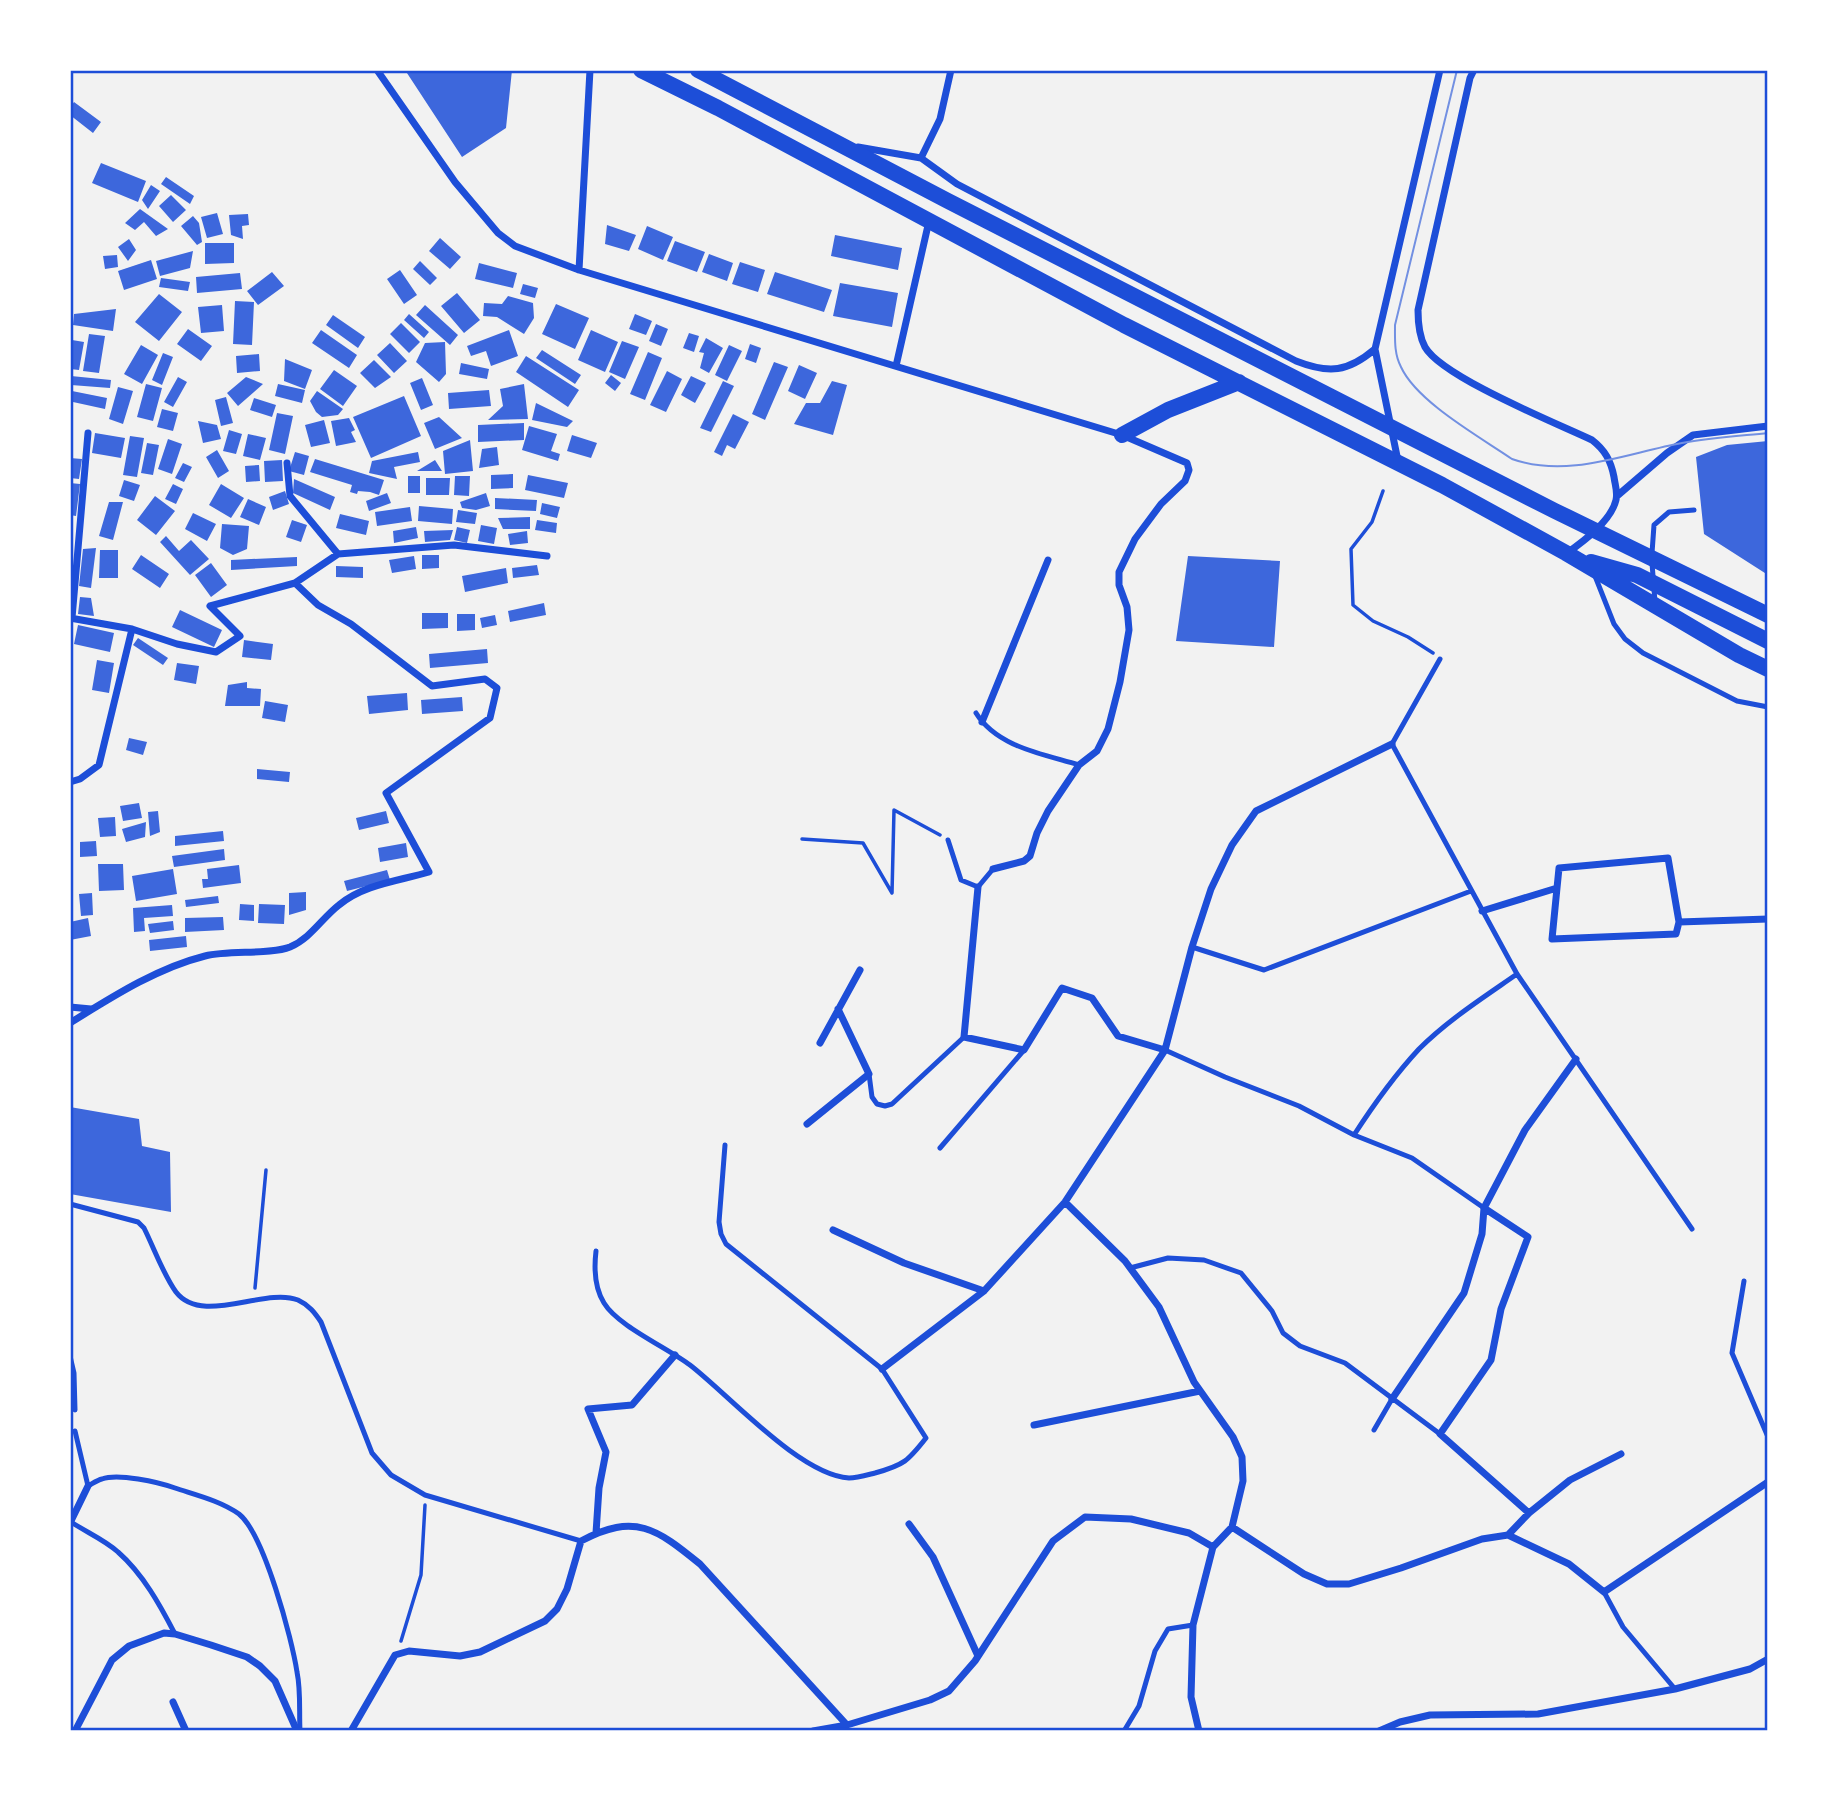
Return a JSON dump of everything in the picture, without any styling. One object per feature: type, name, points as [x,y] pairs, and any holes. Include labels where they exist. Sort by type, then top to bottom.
[{"type":"main road","points":[[641,70],[719,108],[1124,325],[1398,462],[1569,555],[1739,655],[1768,668]]},
{"type":"main road","points":[[698,70],[1555,511],[1768,615]]},
{"type":"main road","points":[[1122,435],[1168,410],[1239,382]]},
{"type":"main road","points":[[1569,555],[1637,575],[1768,641]]},
{"type":"street","points":[[377,70],[455,182],[498,233],[515,246],[579,270],[1122,435],[1187,463],[1189,470],[1185,481],[1161,504],[1135,539],[1119,572],[1119,585],[1127,607],[1129,630],[1108,729],[1097,751],[1079,765],[1048,811],[1030,856],[1024,861],[993,869]]},
{"type":"street","points":[[579,270],[590,70]]},
{"type":"street","points":[[920,158],[940,119],[951,70]]},
{"type":"street","points":[[1398,462],[1375,348],[1440,70]]},
{"type":"street","points":[[1474,70],[1418,310],[1421,336],[1432,355],[1451,371],[1601,447],[1612,468],[1617,496]]},
{"type":"street","points":[[844,145],[920,158],[957,184],[1315,369],[1347,367],[1375,348]]},
{"type":"street","points":[[896,366],[929,221]]},
{"type":"street","points":[[1569,555],[1612,510],[1617,496],[1667,453],[1693,435],[1768,426]]},
{"type":"street","points":[[88,433],[71,618],[132,629],[177,644],[216,652],[240,636],[210,606],[295,583],[338,554],[454,545],[547,556]]},
{"type":"street","points":[[287,463],[290,496],[338,554]]},
{"type":"street","points":[[982,722],[1048,560]]},
{"type":"street","points":[[70,1023],[123,991],[181,964],[205,956],[289,947],[310,934],[339,905],[361,891],[429,872],[386,793],[490,718],[497,688],[485,679],[432,686],[361,631],[318,605],[295,583]]},
{"type":"street","points":[[70,782],[80,779],[99,765],[132,629]]},
{"type":"street","points":[[882,1369],[984,1291],[1065,1202],[1165,1050],[1192,947],[1216,878],[1232,845],[1256,811],[1391,744]]},
{"type":"street","points":[[1668,859],[1679,922],[1676,934],[1552,939],[1556,888],[1559,868],[1668,859]]},
{"type":"street","points":[[978,887],[964,1037],[1024,1050],[1062,988],[1092,998],[1118,1036],[1165,1050]]},
{"type":"street","points":[[1482,911],[1556,888]]},
{"type":"street","points":[[1679,922],[1768,919]]},
{"type":"street","points":[[820,1043],[860,970]]},
{"type":"street","points":[[70,1007],[92,1009]]},
{"type":"street","points":[[807,1124],[869,1074],[838,1010]]},
{"type":"street","points":[[1392,1399],[1464,1293],[1482,1234],[1484,1208],[1525,1130],[1576,1059]]},
{"type":"street","points":[[1065,1202],[1130,1268],[1159,1307],[1200,1391],[1233,1437],[1242,1458],[1243,1481],[1232,1527],[1213,1547],[1193,1625],[1191,1697],[1199,1731]]},
{"type":"street","points":[[1484,1208],[1528,1237],[1501,1309],[1491,1360],[1440,1434],[1529,1513]]},
{"type":"street","points":[[833,1230],[904,1263],[984,1291]]},
{"type":"street","points":[[596,1533],[606,1451],[588,1409],[632,1405],[675,1355]]},
{"type":"street","points":[[1034,1425],[1200,1391]]},
{"type":"street","points":[[1508,1535],[1529,1513],[1570,1480],[1621,1454]]},
{"type":"street","points":[[1232,1527],[1304,1574],[1327,1584],[1349,1584],[1482,1539],[1508,1535],[1569,1564],[1604,1592],[1768,1482]]},
{"type":"street","points":[[71,1523],[88,1486]]},
{"type":"street","points":[[813,1731],[847,1725],[930,1700],[949,1691],[978,1656],[1053,1541],[1085,1517],[1131,1519],[1189,1533],[1213,1547]]},
{"type":"street","points":[[909,1524],[933,1557],[978,1656]]},
{"type":"street","points":[[352,1731],[395,1656],[408,1651],[460,1656],[480,1652],[545,1621],[558,1609],[582,1541],[596,1533],[633,1525],[644,1527],[680,1547],[700,1564],[847,1725]]},
{"type":"street","points":[[75,1731],[112,1660],[122,1651],[164,1633],[176,1634],[247,1657],[275,1681],[298,1731]]},
{"type":"street","points":[[1379,1731],[1400,1722],[1430,1715],[1538,1714],[1675,1689],[1750,1669],[1768,1660]]},
{"type":"street","points":[[173,1702],[186,1731]]},
{"type":"lane","points":[[1656,607],[1652,550],[1654,525],[1669,512],[1694,510]]},
{"type":"lane","points":[[1593,570],[1614,624],[1625,639],[1643,653],[1737,701],[1768,707]]},
{"type":"lane","points":[[1440,659],[1391,744],[1517,974],[1692,1229]]},
{"type":"lane","points":[[976,713],[997,735],[1017,745],[1079,765]]},
{"type":"lane","points":[[948,840],[961,880],[978,887],[993,869]]},
{"type":"lane","points":[[1192,947],[1264,970],[1471,891]]},
{"type":"lane","points":[[1354,1135],[1384,1088],[1421,1047],[1517,974]]},
{"type":"lane","points":[[869,1074],[872,1097],[877,1104],[892,1104],[964,1037]]},
{"type":"lane","points":[[940,1148],[1024,1050]]},
{"type":"lane","points":[[1165,1050],[1299,1106],[1354,1135],[1412,1158],[1484,1208]]},
{"type":"lane","points":[[596,1251],[596,1284],[611,1313],[675,1355],[808,1464],[833,1475],[851,1478],[896,1467],[910,1459],[926,1438],[882,1369],[726,1244],[719,1222],[725,1145]]},
{"type":"lane","points":[[70,1204],[138,1222],[144,1228],[177,1294],[193,1304],[214,1306],[282,1297],[298,1300],[311,1308],[321,1322],[372,1452],[391,1475],[425,1495],[582,1541]]},
{"type":"lane","points":[[1130,1268],[1168,1258],[1204,1260],[1241,1273],[1272,1311],[1283,1333],[1300,1346],[1345,1363],[1440,1434]]},
{"type":"lane","points":[[1744,1281],[1732,1353],[1768,1437]]},
{"type":"lane","points":[[70,1356],[74,1373],[75,1410]]},
{"type":"lane","points":[[1374,1430],[1392,1399]]},
{"type":"lane","points":[[75,1431],[88,1486],[104,1478],[131,1478],[166,1485],[223,1505],[248,1524],[263,1556],[287,1628],[297,1671],[298,1731]]},
{"type":"lane","points":[[71,1523],[117,1551],[161,1606],[176,1634]]},
{"type":"lane","points":[[1604,1592],[1623,1627],[1675,1689]]},
{"type":"lane","points":[[1124,1731],[1139,1706],[1155,1651],[1168,1629],[1193,1625]]},
{"type":"path","points":[[1383,491],[1372,522],[1351,550],[1353,605],[1373,621],[1427,647],[1440,659]]},
{"type":"path","points":[[802,839],[863,843],[892,893],[894,810],[948,840]]},
{"type":"path","points":[[254,1301],[266,1170]]},
{"type":"path","points":[[395,1656],[418,1590],[425,1495]]},
{"type":"building","points":[[405,70],[512,70],[506,128],[462,157]]},
{"type":"building","points":[[74,102],[101,122],[93,133],[70,115]]},
{"type":"building","points":[[101,163],[146,181],[138,202],[92,183]]},
{"type":"building","points":[[166,177],[194,196],[190,204],[161,184]]},
{"type":"building","points":[[151,185],[160,191],[148,209],[142,200]]},
{"type":"building","points":[[171,195],[186,210],[173,222],[159,206]]},
{"type":"building","points":[[140,209],[168,229],[156,236],[144,222],[135,230],[125,223]]},
{"type":"building","points":[[217,213],[223,234],[207,238],[201,217]]},
{"type":"building","points":[[248,214],[249,225],[242,226],[243,239],[231,235],[229,215]]},
{"type":"building","points":[[193,216],[199,223],[202,242],[197,245],[181,226]]},
{"type":"building","points":[[607,225],[636,235],[629,251],[605,244]]},
{"type":"building","points":[[647,226],[673,237],[663,260],[638,249]]},
{"type":"building","points":[[835,235],[902,248],[898,270],[831,256]]},
{"type":"building","points":[[440,238],[461,257],[450,269],[429,251]]},
{"type":"building","points":[[129,239],[136,250],[128,261],[118,247]]},
{"type":"building","points":[[675,241],[705,252],[697,272],[667,261]]},
{"type":"building","points":[[205,243],[234,243],[234,263],[205,264]]},
{"type":"building","points":[[193,251],[190,268],[160,276],[156,261]]},
{"type":"building","points":[[709,254],[733,263],[727,281],[702,272]]},
{"type":"building","points":[[117,255],[118,267],[105,269],[103,256]]},
{"type":"building","points":[[151,260],[157,279],[124,290],[118,271]]},
{"type":"building","points":[[420,261],[437,278],[430,285],[413,269]]},
{"type":"building","points":[[740,262],[765,270],[758,292],[732,284]]},
{"type":"building","points":[[479,263],[517,273],[513,288],[475,279]]},
{"type":"building","points":[[400,270],[417,295],[404,304],[387,279]]},
{"type":"building","points":[[272,272],[284,286],[258,305],[247,291]]},
{"type":"building","points":[[775,272],[832,290],[824,312],[767,294]]},
{"type":"building","points":[[240,273],[242,289],[197,293],[196,277]]},
{"type":"building","points":[[161,278],[190,282],[188,291],[159,287]]},
{"type":"building","points":[[840,283],[898,293],[892,327],[833,316]]},
{"type":"building","points":[[523,284],[538,288],[535,298],[520,294]]},
{"type":"building","points":[[457,293],[480,320],[464,333],[441,306]]},
{"type":"building","points":[[159,294],[182,312],[159,341],[135,322]]},
{"type":"building","points":[[508,296],[533,303],[534,318],[524,334],[497,317],[483,316],[484,303],[502,304]]},
{"type":"building","points":[[235,301],[254,302],[252,345],[233,344]]},
{"type":"building","points":[[556,304],[589,318],[575,349],[542,334]]},
{"type":"building","points":[[222,305],[224,331],[201,333],[198,307]]},
{"type":"building","points":[[425,305],[458,335],[450,345],[416,315]]},
{"type":"building","points":[[116,309],[113,331],[73,325],[74,314]]},
{"type":"building","points":[[409,314],[429,332],[424,338],[404,320]]},
{"type":"building","points":[[635,314],[652,321],[646,335],[629,329]]},
{"type":"building","points":[[333,315],[365,337],[358,348],[326,325]]},
{"type":"building","points":[[401,323],[420,342],[409,353],[390,334]]},
{"type":"building","points":[[656,324],[668,329],[661,346],[649,341]]},
{"type":"building","points":[[188,329],[212,346],[201,361],[177,344]]},
{"type":"building","points":[[321,330],[357,355],[349,368],[312,343]]},
{"type":"building","points":[[509,330],[518,356],[491,366],[486,351],[471,356],[467,346]]},
{"type":"building","points":[[591,330],[618,342],[605,372],[578,360]]},
{"type":"building","points":[[689,333],[699,336],[694,352],[683,348]]},
{"type":"building","points":[[89,334],[105,336],[99,373],[83,371]]},
{"type":"building","points":[[706,338],[723,348],[709,373],[700,368],[704,353],[699,352]]},
{"type":"building","points":[[72,340],[84,342],[79,370],[70,369]]},
{"type":"building","points":[[622,341],[639,347],[625,379],[609,372]]},
{"type":"building","points":[[445,342],[446,374],[439,382],[416,362],[425,343]]},
{"type":"building","points":[[390,343],[407,361],[394,373],[377,355]]},
{"type":"building","points":[[750,344],[761,348],[756,363],[745,359]]},
{"type":"building","points":[[141,345],[158,355],[142,384],[124,374]]},
{"type":"building","points":[[729,345],[742,351],[727,381],[715,375]]},
{"type":"building","points":[[542,350],[581,375],[575,384],[536,358]]},
{"type":"building","points":[[648,352],[662,358],[645,400],[630,394]]},
{"type":"building","points":[[163,353],[173,357],[162,385],[152,380]]},
{"type":"building","points":[[259,354],[260,371],[237,373],[236,356]]},
{"type":"building","points":[[526,356],[579,390],[568,407],[516,372]]},
{"type":"building","points":[[285,359],[312,370],[305,389],[284,381]]},
{"type":"building","points":[[374,360],[391,377],[375,388],[360,373]]},
{"type":"building","points":[[774,362],[788,367],[765,420],[752,414]]},
{"type":"building","points":[[461,363],[489,369],[487,379],[459,374]]},
{"type":"building","points":[[799,365],[817,373],[805,399],[788,391]]},
{"type":"building","points":[[334,370],[357,386],[343,406],[320,389]]},
{"type":"building","points":[[667,371],[682,379],[666,412],[650,405]]},
{"type":"building","points":[[611,375],[621,383],[615,391],[605,383]]},
{"type":"building","points":[[71,376],[111,380],[110,388],[71,385]]},
{"type":"building","points":[[691,376],[706,383],[695,403],[681,395]]},
{"type":"building","points":[[178,377],[187,382],[173,407],[164,402]]},
{"type":"building","points":[[246,377],[263,384],[238,406],[227,393]]},
{"type":"building","points":[[422,378],[433,405],[421,410],[410,383]]},
{"type":"building","points":[[723,381],[734,386],[711,432],[700,428]]},
{"type":"building","points":[[832,381],[847,385],[833,435],[794,424],[806,403],[820,403]]},
{"type":"building","points":[[146,384],[162,388],[153,421],[137,417]]},
{"type":"building","points":[[278,384],[305,390],[302,403],[275,396]]},
{"type":"building","points":[[524,384],[528,419],[488,420],[503,406],[500,389]]},
{"type":"building","points":[[118,387],[133,391],[123,424],[109,419]]},
{"type":"building","points":[[489,390],[491,406],[449,409],[448,393]]},
{"type":"building","points":[[72,391],[107,398],[105,409],[73,402]]},
{"type":"building","points":[[317,391],[343,409],[338,415],[322,417],[316,412],[310,401]]},
{"type":"building","points":[[404,396],[421,436],[371,458],[353,417]]},
{"type":"building","points":[[226,397],[233,423],[221,426],[215,400]]},
{"type":"building","points":[[254,398],[276,405],[272,417],[250,410]]},
{"type":"building","points":[[536,403],[573,421],[567,427],[532,420]]},
{"type":"building","points":[[162,409],[178,413],[173,431],[157,427]]},
{"type":"building","points":[[277,413],[293,416],[285,454],[269,450]]},
{"type":"building","points":[[733,414],[749,422],[735,449],[727,445],[722,456],[714,452]]},
{"type":"building","points":[[439,417],[462,438],[435,449],[424,423]]},
{"type":"building","points":[[349,418],[355,430],[351,432],[356,442],[336,446],[331,421]]},
{"type":"building","points":[[324,420],[330,443],[311,447],[305,425]]},
{"type":"building","points":[[198,421],[217,425],[221,439],[203,443]]},
{"type":"building","points":[[524,423],[524,440],[478,442],[478,425]]},
{"type":"building","points":[[529,426],[557,434],[551,451],[560,454],[558,461],[522,450]]},
{"type":"building","points":[[229,430],[242,434],[236,454],[223,451]]},
{"type":"building","points":[[95,433],[125,438],[121,458],[92,453]]},
{"type":"building","points":[[248,434],[266,438],[260,460],[243,456]]},
{"type":"building","points":[[572,435],[597,443],[591,458],[567,451]]},
{"type":"building","points":[[130,436],[144,438],[137,477],[123,475]]},
{"type":"building","points":[[168,439],[182,444],[172,474],[158,469]]},
{"type":"building","points":[[470,440],[473,471],[445,474],[443,451]]},
{"type":"building","points":[[1768,441],[1768,575],[1704,534],[1696,457],[1727,445]]},
{"type":"building","points":[[147,443],[159,445],[153,475],[141,473]]},
{"type":"building","points":[[497,447],[499,465],[479,468],[482,449]]},
{"type":"building","points":[[217,450],[229,471],[218,478],[206,457]]},
{"type":"building","points":[[295,452],[309,456],[304,475],[289,471]]},
{"type":"building","points":[[418,452],[420,462],[394,467],[397,479],[369,473],[372,461]]},
{"type":"building","points":[[70,458],[82,459],[79,479],[70,478]]},
{"type":"building","points":[[315,459],[384,480],[379,495],[350,492],[352,485],[310,472]]},
{"type":"building","points":[[282,460],[283,481],[265,482],[264,461]]},
{"type":"building","points":[[435,460],[442,471],[417,471]]},
{"type":"building","points":[[183,463],[192,467],[184,482],[175,478]]},
{"type":"building","points":[[259,465],[260,481],[246,482],[245,466]]},
{"type":"building","points":[[513,474],[513,488],[491,489],[491,475]]},
{"type":"building","points":[[528,475],[568,483],[564,498],[525,490]]},
{"type":"building","points":[[408,476],[420,476],[420,493],[408,493]]},
{"type":"building","points":[[455,476],[470,476],[469,496],[454,495]]},
{"type":"building","points":[[426,478],[450,478],[449,495],[426,495]]},
{"type":"building","points":[[294,479],[335,497],[330,510],[293,493]]},
{"type":"building","points":[[124,480],[140,485],[134,501],[119,496]]},
{"type":"building","points":[[70,483],[80,484],[76,516],[70,515]]},
{"type":"building","points":[[173,484],[183,489],[176,504],[165,499]]},
{"type":"building","points":[[221,484],[244,498],[231,518],[209,505]]},
{"type":"building","points":[[285,491],[289,504],[273,510],[269,497]]},
{"type":"building","points":[[387,493],[391,503],[369,511],[366,501]]},
{"type":"building","points":[[486,493],[490,506],[476,510],[462,508],[460,502]]},
{"type":"building","points":[[155,496],[175,511],[156,535],[137,520]]},
{"type":"building","points":[[495,498],[537,500],[536,511],[495,509]]},
{"type":"building","points":[[248,499],[266,507],[259,525],[240,517]]},
{"type":"building","points":[[109,502],[123,502],[113,540],[99,536]]},
{"type":"building","points":[[542,503],[560,507],[557,518],[540,514]]},
{"type":"building","points":[[419,506],[453,509],[452,524],[418,521]]},
{"type":"building","points":[[410,507],[412,521],[377,526],[375,512]]},
{"type":"building","points":[[458,510],[477,513],[475,524],[456,522]]},
{"type":"building","points":[[193,513],[216,524],[207,541],[185,529]]},
{"type":"building","points":[[340,514],[369,521],[366,535],[336,528]]},
{"type":"building","points":[[530,517],[530,529],[503,529],[498,518]]},
{"type":"building","points":[[292,520],[307,525],[301,542],[286,537]]},
{"type":"building","points":[[537,520],[557,523],[556,533],[535,530]]},
{"type":"building","points":[[222,524],[249,526],[247,549],[233,555],[220,548]]},
{"type":"building","points":[[481,525],[497,528],[494,544],[478,541]]},
{"type":"building","points":[[416,527],[418,538],[394,543],[393,531]]},
{"type":"building","points":[[457,527],[470,530],[467,543],[454,540]]},
{"type":"building","points":[[453,530],[450,540],[425,542],[424,531]]},
{"type":"building","points":[[527,531],[528,543],[510,545],[508,534]]},
{"type":"building","points":[[166,536],[179,551],[191,540],[209,559],[190,575],[160,542]]},
{"type":"building","points":[[96,548],[91,588],[79,586],[83,549]]},
{"type":"building","points":[[100,550],[118,550],[118,578],[99,578]]},
{"type":"building","points":[[141,555],[169,574],[160,588],[132,569]]},
{"type":"building","points":[[422,555],[439,555],[439,568],[422,569]]},
{"type":"building","points":[[414,556],[416,569],[392,573],[389,560]]},
{"type":"building","points":[[1188,556],[1280,561],[1274,647],[1176,641]]},
{"type":"building","points":[[297,557],[297,566],[231,570],[231,560]]},
{"type":"building","points":[[211,563],[227,585],[211,597],[195,575]]},
{"type":"building","points":[[537,565],[539,575],[513,578],[512,568]]},
{"type":"building","points":[[336,566],[363,567],[363,578],[336,577]]},
{"type":"building","points":[[506,568],[508,583],[465,592],[462,576]]},
{"type":"building","points":[[80,597],[91,598],[94,616],[78,614]]},
{"type":"building","points":[[544,603],[546,615],[510,622],[508,611]]},
{"type":"building","points":[[180,610],[222,630],[214,647],[172,627]]},
{"type":"building","points":[[422,613],[448,613],[448,628],[422,629]]},
{"type":"building","points":[[457,614],[475,614],[475,630],[457,631]]},
{"type":"building","points":[[495,615],[497,625],[482,628],[480,618]]},
{"type":"building","points":[[78,625],[114,633],[110,652],[74,644]]},
{"type":"building","points":[[138,638],[168,658],[163,665],[133,645]]},
{"type":"building","points":[[244,640],[273,644],[271,660],[242,657]]},
{"type":"building","points":[[487,649],[488,663],[430,668],[429,654]]},
{"type":"building","points":[[97,660],[114,663],[109,693],[92,690]]},
{"type":"building","points":[[177,663],[199,666],[196,684],[174,680]]},
{"type":"building","points":[[247,682],[247,688],[261,689],[260,706],[225,706],[228,685]]},
{"type":"building","points":[[407,693],[408,710],[369,714],[367,696]]},
{"type":"building","points":[[462,697],[463,711],[422,714],[421,700]]},
{"type":"building","points":[[265,701],[288,705],[285,722],[262,718]]},
{"type":"building","points":[[129,738],[147,742],[143,755],[126,750]]},
{"type":"building","points":[[257,769],[290,772],[289,782],[257,779]]},
{"type":"building","points":[[139,803],[142,818],[123,821],[120,806]]},
{"type":"building","points":[[158,811],[160,832],[150,836],[148,812]]},
{"type":"building","points":[[386,811],[389,823],[359,830],[356,818]]},
{"type":"building","points":[[115,817],[116,836],[100,837],[98,818]]},
{"type":"building","points":[[146,822],[145,837],[126,842],[122,829]]},
{"type":"building","points":[[223,831],[224,841],[175,846],[175,836]]},
{"type":"building","points":[[96,841],[97,856],[80,857],[80,842]]},
{"type":"building","points":[[406,843],[408,857],[380,862],[378,848]]},
{"type":"building","points":[[224,849],[225,860],[174,867],[172,856]]},
{"type":"building","points":[[98,864],[123,864],[124,890],[99,891]]},
{"type":"building","points":[[239,865],[241,883],[203,888],[202,879],[208,879],[207,869]]},
{"type":"building","points":[[173,869],[177,894],[136,901],[132,876]]},
{"type":"building","points":[[387,870],[390,880],[347,891],[344,881]]},
{"type":"building","points":[[306,892],[306,910],[289,915],[289,893]]},
{"type":"building","points":[[92,893],[93,915],[81,916],[79,894]]},
{"type":"building","points":[[218,896],[219,903],[186,907],[185,900]]},
{"type":"building","points":[[240,904],[254,905],[254,921],[239,920]]},
{"type":"building","points":[[259,904],[285,905],[284,924],[258,923]]},
{"type":"building","points":[[172,905],[173,916],[144,918],[145,931],[134,932],[133,908]]},
{"type":"building","points":[[223,917],[224,930],[185,932],[185,918]]},
{"type":"building","points":[[88,918],[91,936],[70,940],[70,922]]},
{"type":"building","points":[[173,921],[174,930],[150,933],[148,924]]},
{"type":"building","points":[[186,936],[187,947],[150,951],[149,940]]},
{"type":"building","points":[[70,1107],[139,1119],[142,1146],[170,1152],[171,1212],[70,1194]]},
{"type":"tram line","points":[[1457,70],[1395,325],[1397,357],[1409,380],[1435,406],[1467,429],[1512,459],[1533,464],[1576,465],[1682,443],[1768,433]]}]
